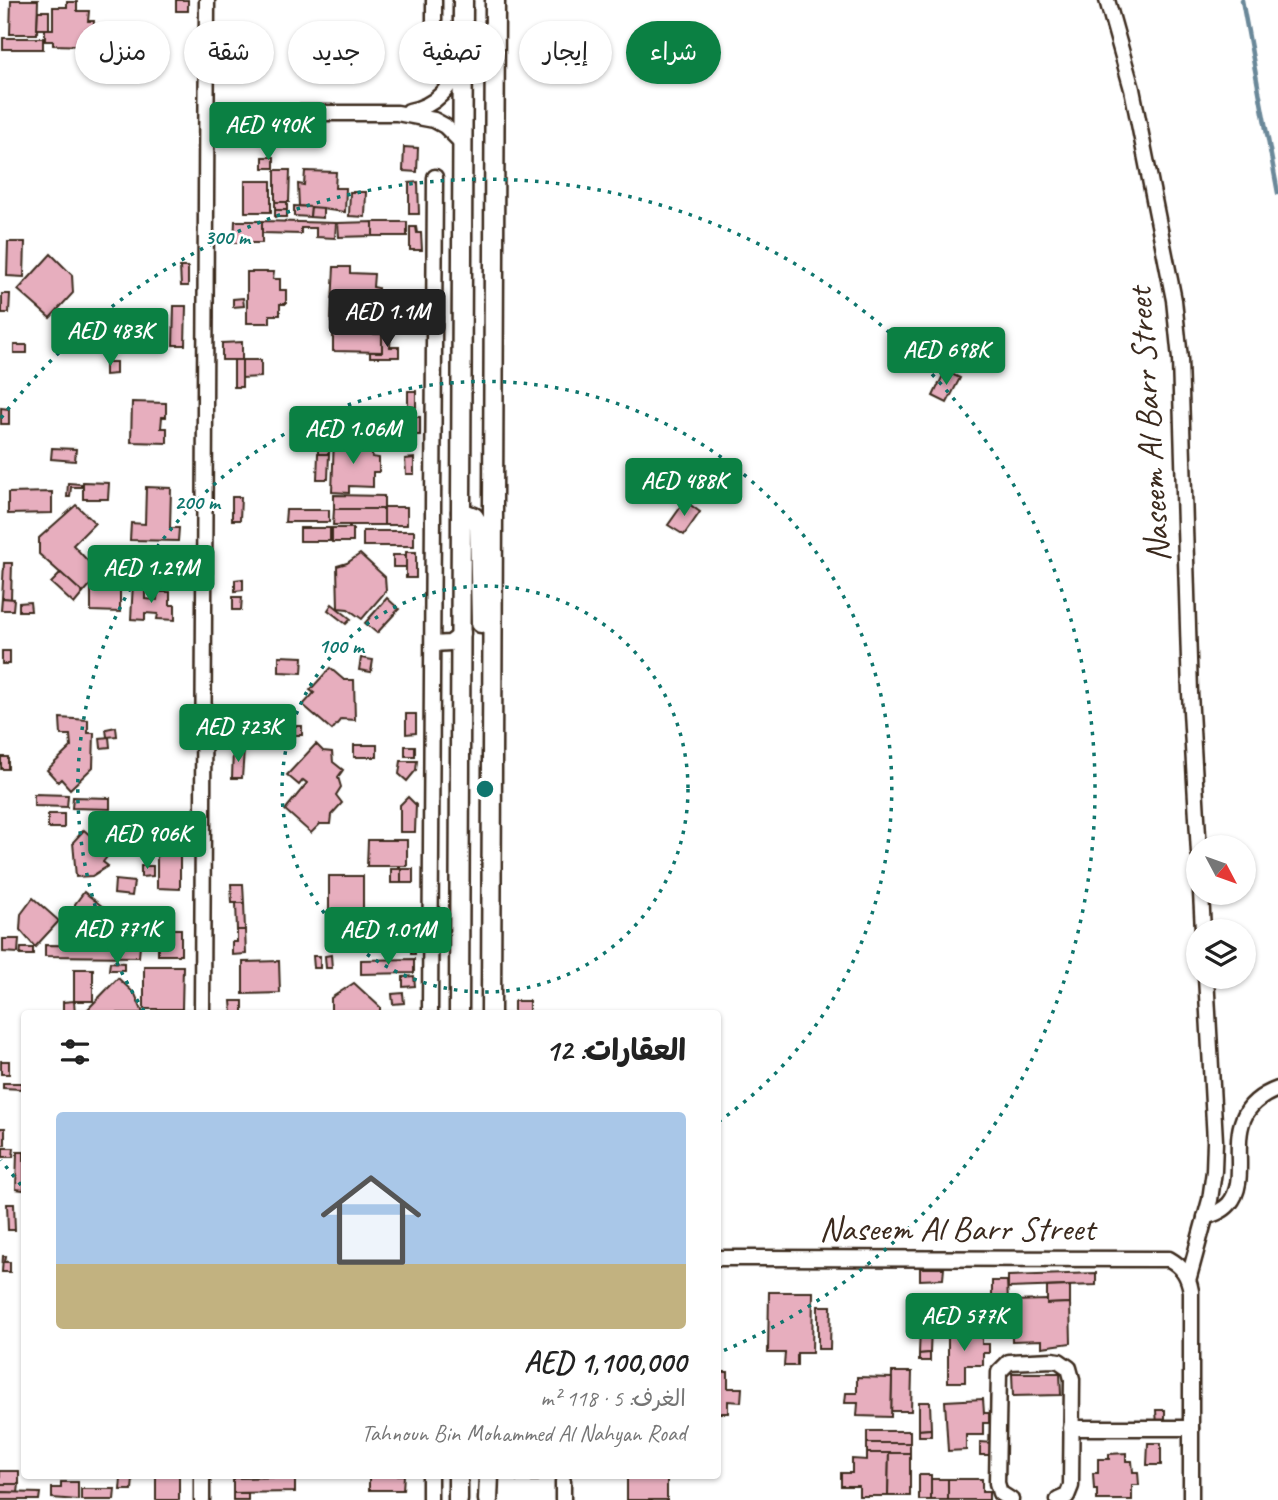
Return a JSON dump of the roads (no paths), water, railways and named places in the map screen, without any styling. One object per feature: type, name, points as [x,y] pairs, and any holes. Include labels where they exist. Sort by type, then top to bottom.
[{"type":"main road","points":[[463,0],[463,21]]},
{"type":"main road","points":[[491,1010],[495,0]]},
{"type":"main road","points":[[459,1010],[463,665],[463,84]]},
{"type":"main road","points":[[461,512],[474,517],[480,525],[482,649],[492,692]]},
{"type":"main road","points":[[458,1479],[458,1500]]},
{"type":"main road","points":[[488,1500],[489,1479]]},
{"type":"street","points":[[202,1010],[207,0]]},
{"type":"street","points":[[434,0],[434,21]]},
{"type":"street","name":"Naseem Al Barr Street","points":[[1107,0],[1132,89],[1174,300],[1185,475],[1190,693],[1198,835]]},
{"type":"street","points":[[207,113],[397,113],[421,109],[439,99],[449,84]]},
{"type":"street","points":[[397,113],[434,120],[445,126],[463,144]]},
{"type":"street","points":[[430,1010],[435,177]]},
{"type":"street","points":[[433,649],[450,643],[463,633]]},
{"type":"street","points":[[433,649],[463,665]]},
{"type":"street","points":[[1191,1500],[1189,1277],[1210,1200],[1215,1141],[1207,989]]},
{"type":"street","points":[[1205,1217],[1220,1212],[1234,1197],[1237,1188],[1239,1135],[1246,1113],[1262,1097],[1278,1089]]},
{"type":"street","name":"Naseem Al Barr Street","points":[[721,1258],[1155,1258],[1169,1259],[1181,1266],[1189,1277]]},
{"type":"street","points":[[1009,1500],[1000,1493],[997,1483],[998,1377],[1001,1368],[1014,1361],[1053,1360],[1065,1363],[1071,1373],[1070,1492],[1058,1500]]},
{"type":"street","points":[[1071,1428],[1191,1428]]},
{"type":"street","points":[[202,1479],[202,1500]]},
{"type":"street","points":[[430,1479],[430,1500]]},
{"type":"street","points":[[563,1481],[563,1500]]},
{"type":"waterway","points":[[1242,0],[1278,193]]}]
